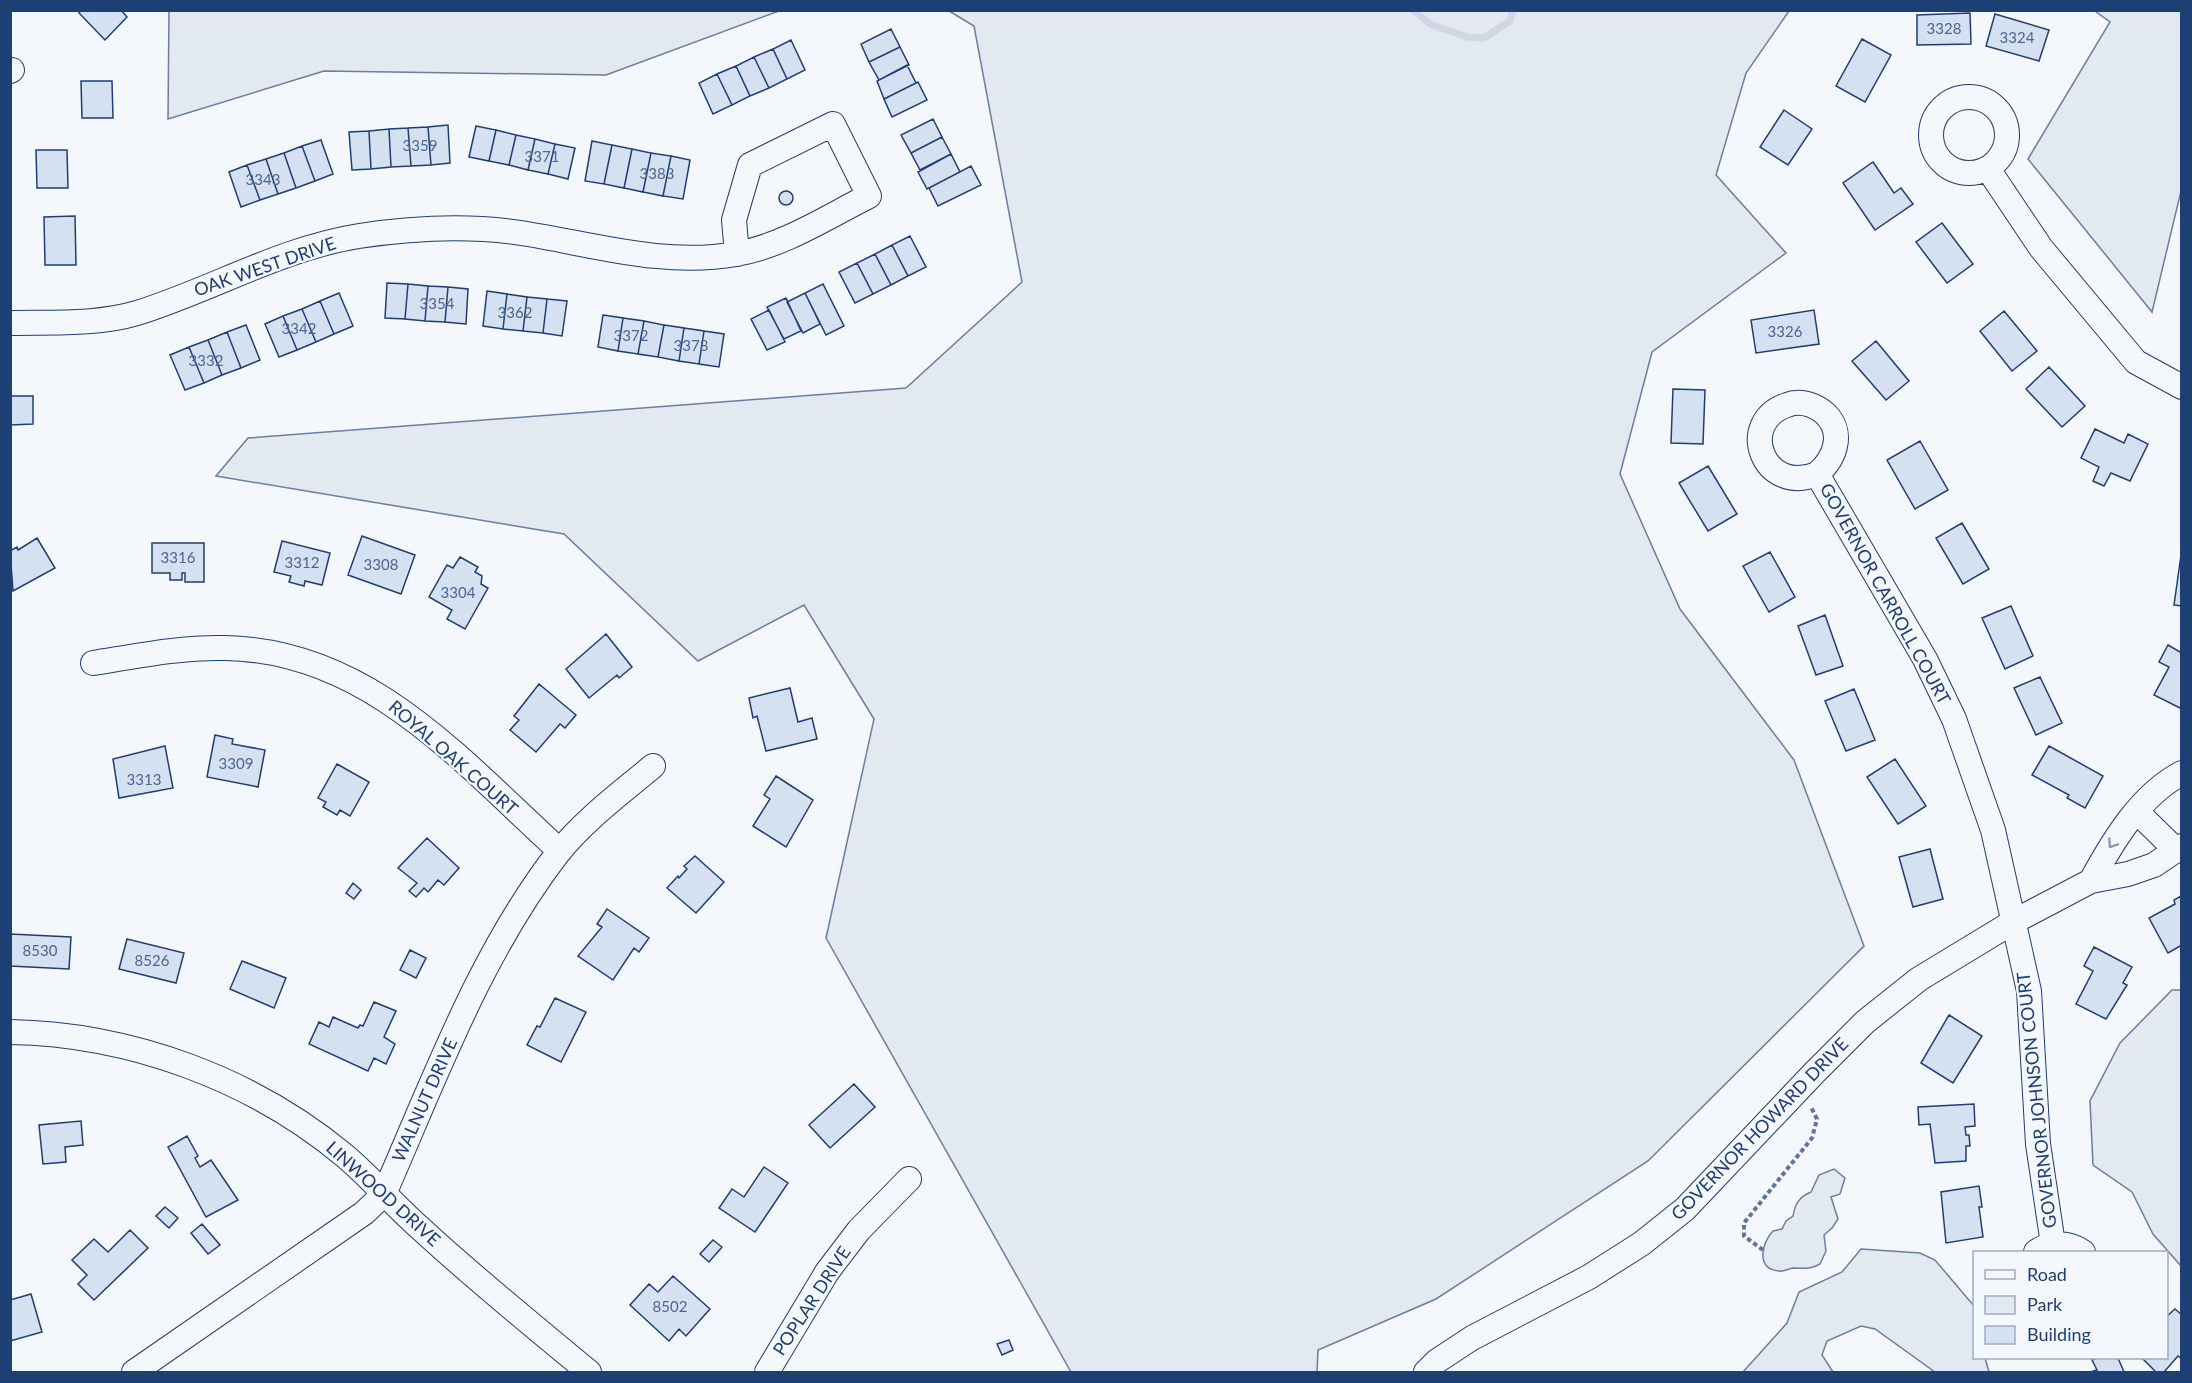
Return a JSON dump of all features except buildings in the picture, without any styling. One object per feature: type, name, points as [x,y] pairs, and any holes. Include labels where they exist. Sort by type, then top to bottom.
[{"type":"street","name":"OAK WEST DRIVE","points":[[10,323],[92,320],[134,314],[307,249],[356,236],[407,229],[465,228],[519,233],[666,258],[737,254],[768,245],[869,196],[833,124],[750,165],[734,220],[737,254]]},
{"type":"street","points":[[1988,169],[2041,248],[2136,362],[2181,387]]},
{"type":"street","name":"GOVERNOR CARROLL COURT","points":[[1817,474],[1925,659],[1954,719],[1994,830],[2013,922]]},
{"type":"street","name":"ROYAL OAK COURT","points":[[93,663],[187,649],[226,648],[271,652],[310,661],[356,681],[391,702],[560,851]]},
{"type":"street","name":"WALNUT DRIVE","points":[[134,1372],[364,1214],[384,1194],[478,983],[503,937],[560,851],[653,766]]},
{"type":"street","points":[[2091,881],[2106,853],[2137,812],[2158,789],[2181,773]]},
{"type":"street","points":[[2137,812],[2179,848]]},
{"type":"street","name":"GOVERNOR HOWARD DRIVE","points":[[1426,1372],[1437,1361],[1472,1338],[1589,1277],[1641,1244],[1685,1209],[1866,1022],[1919,979],[2013,922],[2091,881],[2128,874],[2154,865],[2179,848]]},
{"type":"street","name":"GOVERNOR JOHNSON COURT","points":[[2013,922],[2031,1005],[2045,1248],[2065,1244],[2081,1251]]},
{"type":"street","name":"LINWOOD DRIVE","points":[[10,1032],[98,1042],[148,1053],[204,1071],[249,1093],[312,1131],[346,1157],[420,1229],[589,1372]]},
{"type":"street","name":"POPLAR DRIVE","points":[[767,1372],[827,1272],[859,1230],[909,1179]]},
{"type":"path","points":[[1763,1250],[1744,1236],[1744,1223],[1812,1138],[1816,1128],[1817,1119],[1812,1108],[1795,1093]]},
{"type":"green space","points":[[169,10],[779,11],[606,75],[324,71],[168,119]]},
{"type":"green space","points":[[949,11],[1789,11],[1746,73],[1716,175],[1786,253],[1652,352],[1620,474],[1680,609],[1794,760],[1864,946],[1648,1161],[1436,1299],[1318,1350],[1317,1372],[1071,1372],[826,938],[874,719],[804,605],[698,661],[564,534],[216,476],[248,438],[906,388],[1022,282],[974,26]]},
{"type":"green space","points":[[2095,11],[2181,11],[2181,191],[2152,312],[2028,159],[2110,22]]},
{"type":"green space","points":[[2172,990],[2182,990],[2181,1266],[2153,1234],[2132,1192],[2093,1165],[2090,1101],[2120,1043]]},
{"type":"green space","points":[[1834,1169],[1845,1178],[1840,1194],[1831,1197],[1838,1219],[1824,1235],[1826,1251],[1820,1264],[1810,1268],[1793,1268],[1782,1271],[1771,1269],[1766,1265],[1763,1254],[1769,1236],[1773,1231],[1782,1229],[1786,1221],[1793,1216],[1798,1201],[1811,1192],[1819,1175]]},
{"type":"green space","points":[[1861,1249],[1920,1253],[1935,1260],[1973,1305],[1973,1359],[1985,1359],[1989,1372],[1935,1372],[1875,1329],[1861,1326],[1827,1341],[1822,1355],[1833,1372],[1743,1372],[1787,1323],[1799,1292],[1842,1272]]},
{"type":"waterway","points":[[1413,10],[1430,24],[1467,37],[1484,38],[1510,21],[1513,10]]}]
